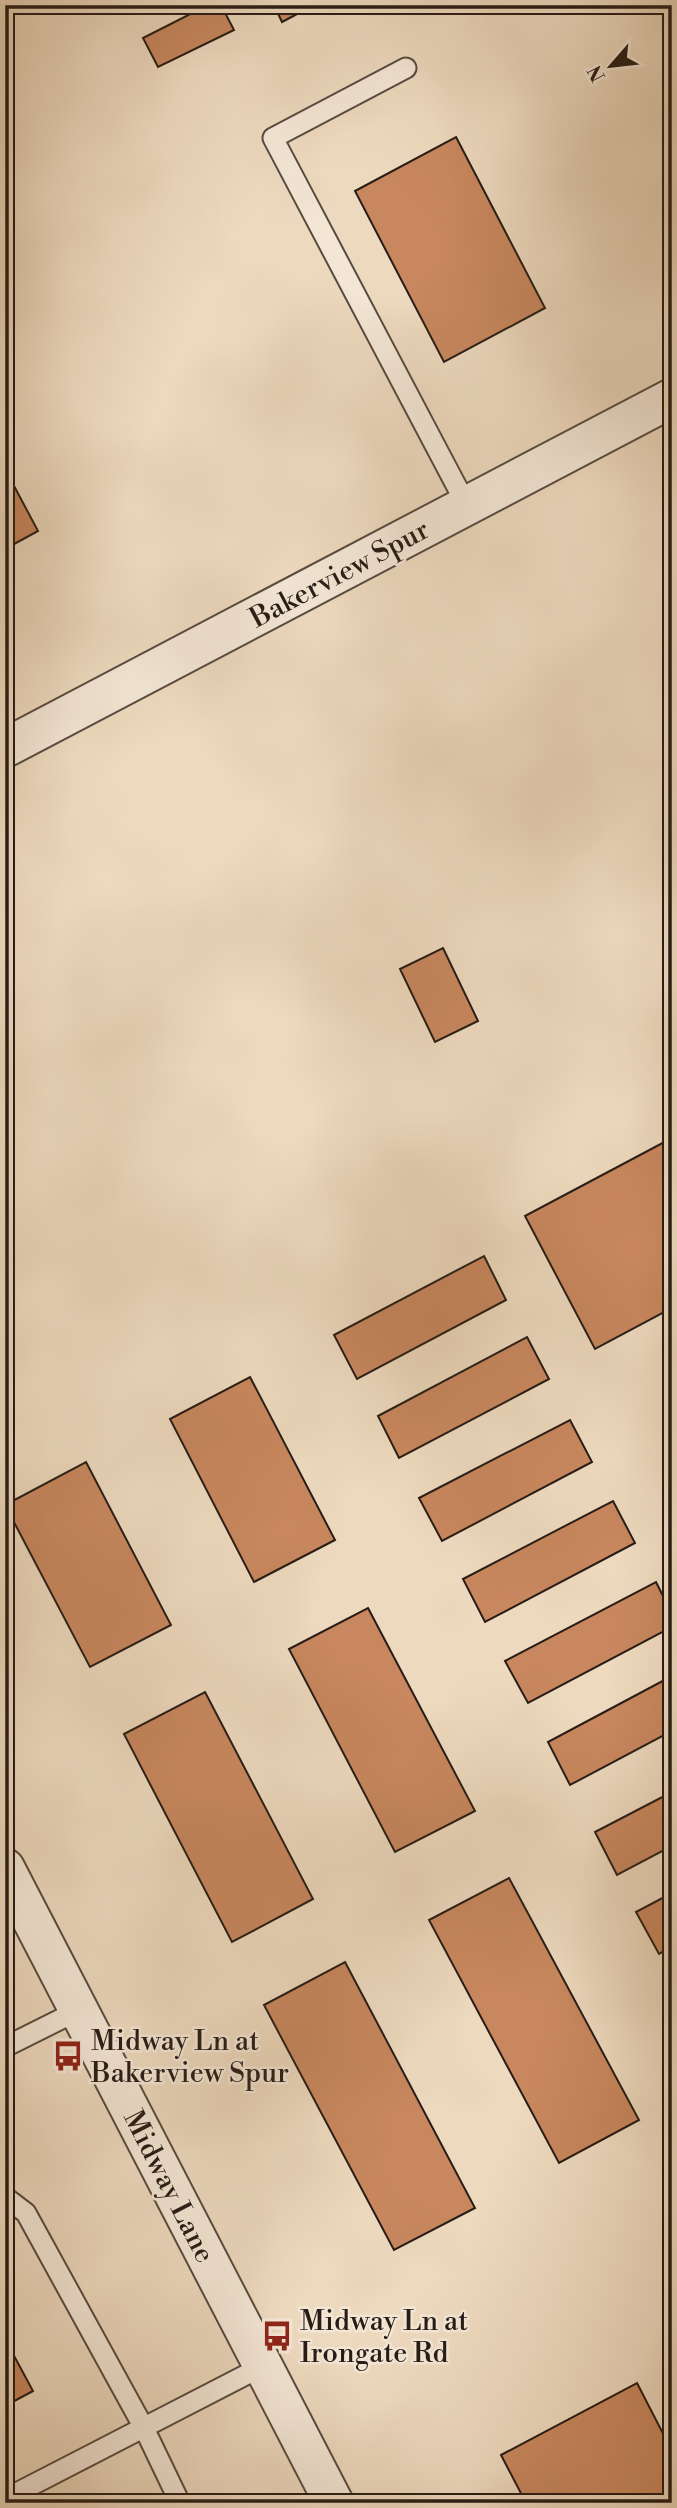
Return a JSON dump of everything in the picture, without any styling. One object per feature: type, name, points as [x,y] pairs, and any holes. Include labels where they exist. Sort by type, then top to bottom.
[{"type":"street","name":"Bakerview Spur","points":[[5,748],[672,398]]},
{"type":"street","name":"Midway Lane","points":[[5,1868],[334,2503]]},
{"type":"lane","points":[[407,68],[273,138],[467,506]]},
{"type":"lane","points":[[5,2047],[79,2010]]},
{"type":"lane","points":[[5,2197],[26,2213],[144,2428],[180,2503]]},
{"type":"lane","points":[[5,2499],[263,2366]]},
{"type":"building","points":[[208,5],[221,5],[234,30],[158,67],[143,38]]},
{"type":"building","points":[[274,5],[314,5],[282,22]]},
{"type":"building","points":[[456,137],[545,308],[444,362],[355,191]]},
{"type":"building","points":[[5,469],[38,531],[5,549]]},
{"type":"building","points":[[443,948],[478,1021],[435,1042],[400,969]]},
{"type":"building","points":[[672,1138],[672,1308],[595,1349],[525,1216]]},
{"type":"building","points":[[484,1256],[506,1300],[357,1379],[334,1335]]},
{"type":"building","points":[[527,1337],[549,1379],[399,1458],[378,1416]]},
{"type":"building","points":[[250,1377],[335,1540],[254,1582],[170,1419]]},
{"type":"building","points":[[570,1420],[592,1462],[442,1541],[419,1498]]},
{"type":"building","points":[[86,1462],[171,1625],[90,1667],[5,1505]]},
{"type":"building","points":[[613,1501],[635,1543],[485,1622],[463,1579]]},
{"type":"building","points":[[656,1582],[672,1614],[672,1627],[528,1703],[505,1661]]},
{"type":"building","points":[[368,1608],[475,1811],[395,1852],[289,1649]]},
{"type":"building","points":[[672,1676],[672,1731],[570,1785],[548,1742]]},
{"type":"building","points":[[205,1692],[313,1899],[232,1942],[124,1734]]},
{"type":"building","points":[[672,1792],[672,1846],[617,1875],[595,1832]]},
{"type":"building","points":[[509,1878],[639,2120],[559,2163],[429,1920]]},
{"type":"building","points":[[672,1893],[672,1947],[659,1954],[636,1912]]},
{"type":"building","points":[[345,1962],[475,2208],[394,2250],[264,2005]]},
{"type":"building","points":[[5,2339],[33,2391],[5,2406]]},
{"type":"building","points":[[637,2383],[672,2451],[672,2493],[652,2503],[526,2503],[501,2455]]},
{"type":"place","name":"Midway Ln at Bakerview Spur","points":[[68,2056]]},
{"type":"place","name":"Midway Ln at Irongate Rd","points":[[277,2336]]}]
